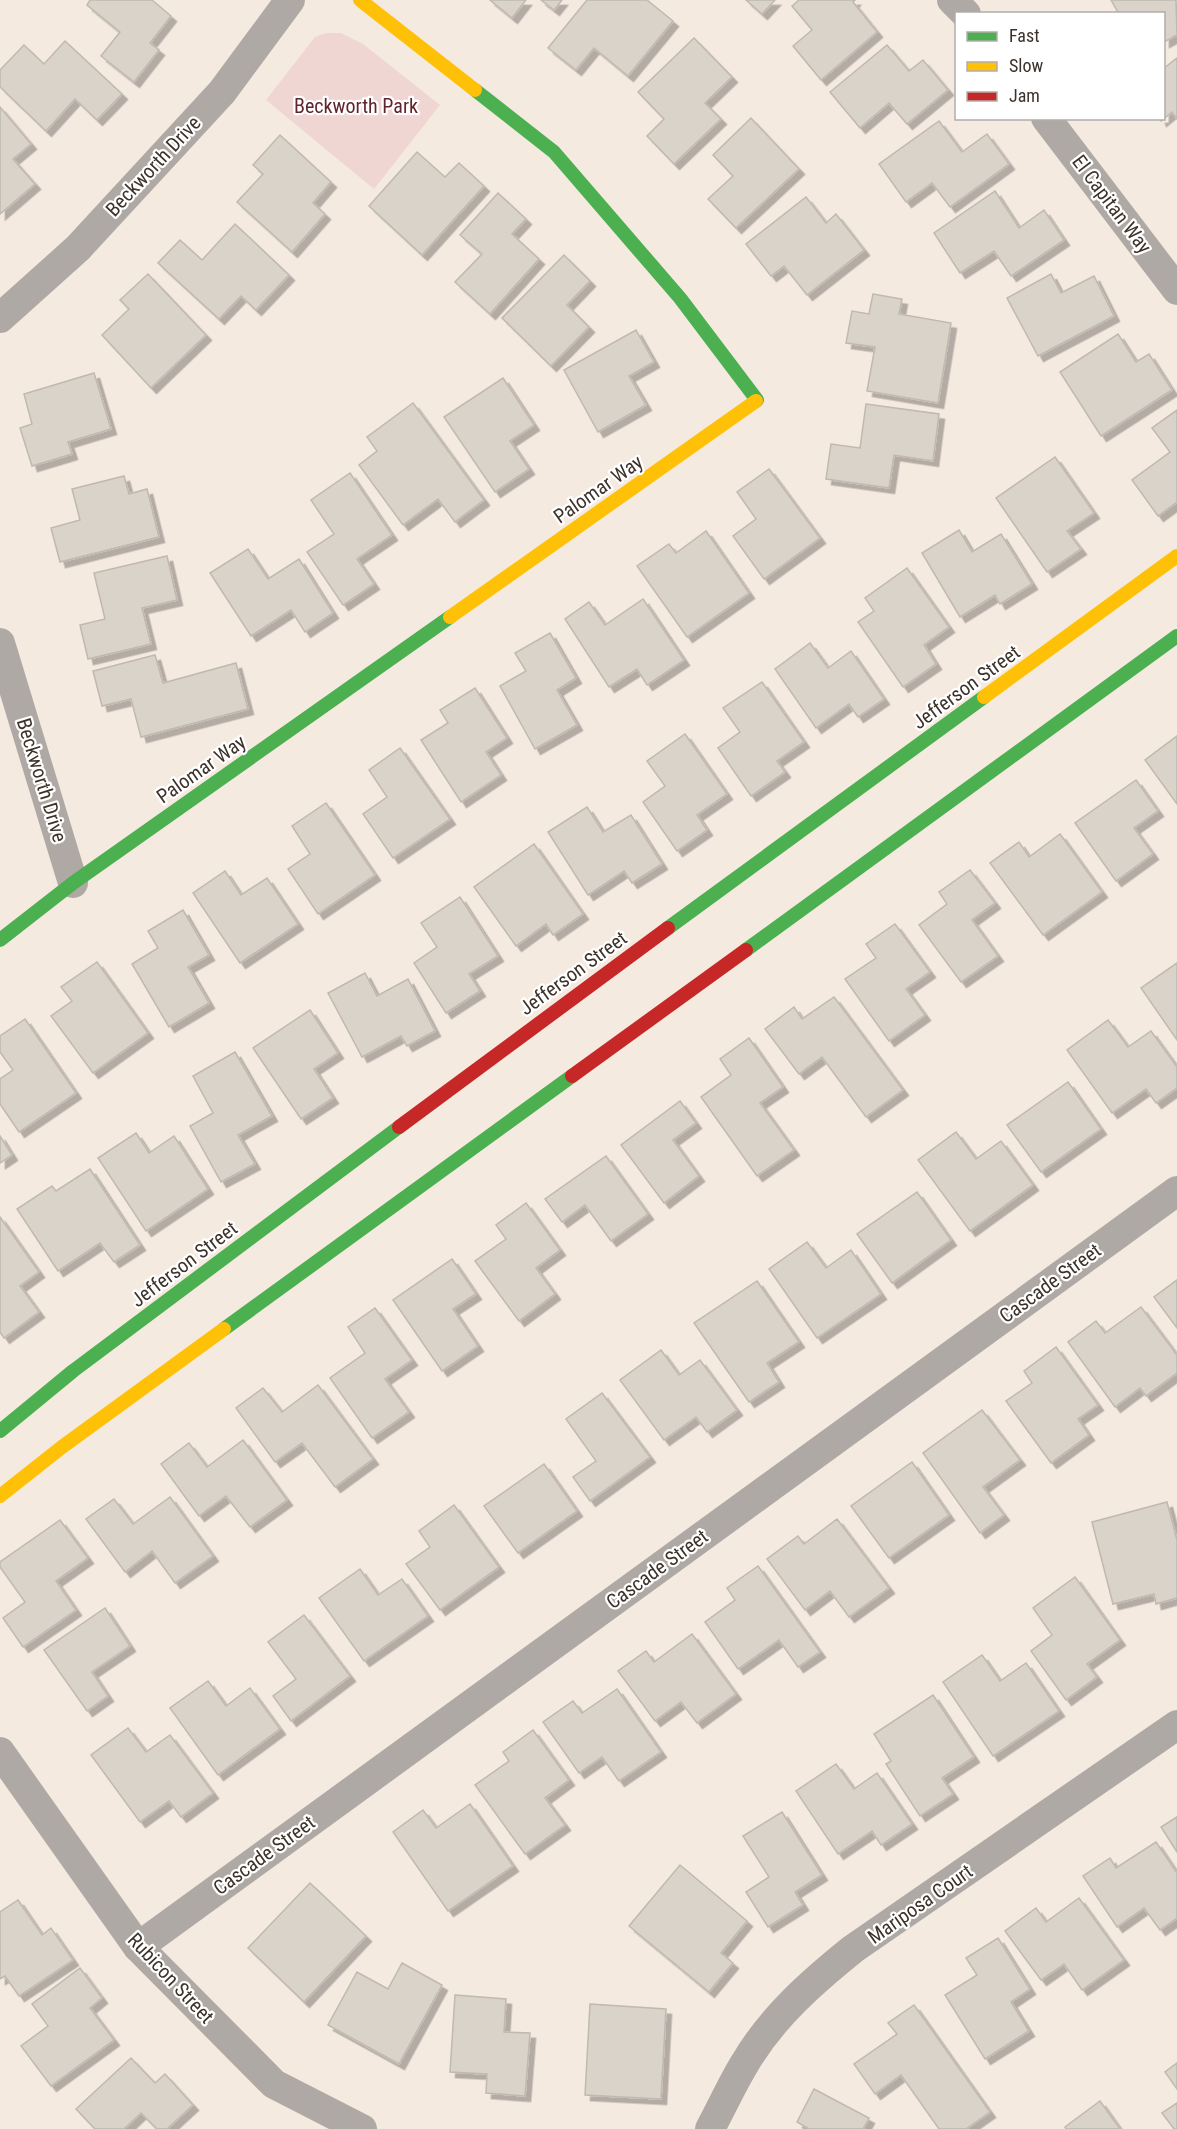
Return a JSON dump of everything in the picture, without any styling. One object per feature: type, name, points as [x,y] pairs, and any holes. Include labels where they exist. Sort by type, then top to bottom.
[{"type":"main road","name":"Palomar Way","points":[[0,940],[73,884],[758,400],[680,298],[554,152],[360,0]]},
{"type":"main road","name":"Jefferson Street","points":[[0,1431],[73,1371],[526,1032],[1177,556]]},
{"type":"main road","points":[[0,1496],[62,1447],[1177,636]]},
{"type":"street","name":"Beckworth Drive","points":[[0,318],[78,248],[222,92],[290,0]]},
{"type":"street","points":[[952,0],[964,12]]},
{"type":"street","name":"El Capitan Way","points":[[1048,120],[1177,290]]},
{"type":"street","name":"Beckworth Drive","points":[[0,643],[73,884]]},
{"type":"street","name":"Cascade Street","points":[[138,1947],[1177,1191]]},
{"type":"street","name":"Mariposa Court","points":[[710,2129],[746,2062],[778,2017],[818,1977],[853,1949],[1177,1725]]},
{"type":"street","name":"Rubicon Street","points":[[0,1752],[138,1947],[274,2084],[362,2129]]},
{"type":"green space","name":"Beckworth Park","points":[[326,33],[341,33],[363,44],[440,105],[374,189],[266,100],[315,37]]},
{"type":"building","points":[[90,0],[152,0],[171,16],[150,43],[159,50],[134,82],[101,56],[120,32],[87,5]]},
{"type":"building","points":[[490,0],[526,0],[512,18]]},
{"type":"building","points":[[541,0],[562,0],[554,10]]},
{"type":"building","points":[[587,0],[647,0],[673,21],[628,76],[594,48],[576,70],[548,48]]},
{"type":"building","points":[[746,0],[775,0],[762,14]]},
{"type":"building","points":[[799,0],[855,0],[853,2],[877,32],[821,80],[793,46],[812,30],[792,6]]},
{"type":"building","points":[[1111,0],[1176,0],[1177,35],[1165,41],[1165,12],[1118,12]]},
{"type":"building","points":[[694,38],[732,77],[705,103],[721,119],[674,164],[647,136],[664,119],[638,92]]},
{"type":"building","points":[[65,41],[122,94],[97,120],[75,99],[46,131],[0,87],[0,70],[24,45],[44,64]]},
{"type":"building","points":[[887,45],[909,71],[923,60],[948,90],[907,124],[889,103],[860,128],[830,92]]},
{"type":"building","points":[[1177,58],[1177,119],[1172,112],[1165,118],[1165,67]]},
{"type":"building","points":[[0,107],[31,144],[13,159],[35,184],[0,214]]},
{"type":"building","points":[[751,118],[799,169],[736,228],[708,199],[733,176],[713,155]]},
{"type":"building","points":[[939,121],[962,152],[987,134],[1009,164],[950,207],[932,183],[906,202],[879,164]]},
{"type":"building","points":[[280,135],[331,182],[313,203],[325,214],[292,252],[237,202],[263,174],[253,165]]},
{"type":"building","points":[[417,152],[445,177],[459,163],[484,186],[422,255],[369,206]]},
{"type":"building","points":[[995,191],[1019,228],[1044,210],[1064,240],[1011,276],[994,251],[960,273],[934,233]]},
{"type":"building","points":[[498,193],[526,219],[512,234],[539,259],[490,314],[455,282],[482,254],[460,235]]},
{"type":"building","points":[[806,197],[826,223],[836,214],[864,250],[807,295],[784,266],[771,276],[746,244]]},
{"type":"building","points":[[235,224],[289,275],[256,310],[241,296],[219,319],[158,263],[180,240],[202,260]]},
{"type":"building","points":[[564,255],[590,281],[567,305],[589,327],[551,366],[502,318]]},
{"type":"building","points":[[148,274],[206,335],[151,388],[102,335],[129,309],[120,300]]},
{"type":"building","points":[[1051,274],[1061,293],[1094,276],[1114,316],[1038,356],[1007,298]]},
{"type":"building","points":[[873,294],[902,299],[899,314],[951,323],[938,403],[867,391],[875,347],[846,343],[852,311],[869,314]]},
{"type":"building","points":[[636,330],[654,362],[629,376],[646,405],[598,432],[564,370]]},
{"type":"building","points":[[1118,334],[1136,362],[1149,354],[1172,390],[1101,436],[1060,372]]},
{"type":"building","points":[[94,373],[111,429],[68,442],[72,454],[32,466],[20,428],[32,424],[24,394]]},
{"type":"building","points":[[503,378],[534,425],[510,441],[529,469],[495,492],[444,417]]},
{"type":"building","points":[[413,403],[484,500],[455,522],[438,499],[403,525],[359,465],[377,451],[367,437]]},
{"type":"building","points":[[866,404],[939,414],[933,461],[894,455],[889,488],[826,479],[831,444],[860,448]]},
{"type":"building","points":[[1177,410],[1177,502],[1158,516],[1132,480],[1170,452],[1152,428]]},
{"type":"building","points":[[1055,457],[1094,513],[1067,531],[1081,549],[1047,572],[996,498]]},
{"type":"building","points":[[769,469],[820,538],[764,579],[733,536],[756,519],[737,492]]},
{"type":"building","points":[[350,473],[392,535],[357,559],[374,584],[343,605],[307,552],[334,534],[311,500]]},
{"type":"building","points":[[124,476],[129,494],[147,489],[159,537],[60,562],[51,528],[80,520],[72,489]]},
{"type":"building","points":[[959,530],[972,552],[1001,534],[1032,584],[1000,604],[995,595],[960,617],[922,553]]},
{"type":"building","points":[[706,531],[749,593],[687,637],[637,566],[669,544],[676,553]]},
{"type":"building","points":[[248,549],[268,579],[299,559],[333,613],[305,632],[291,610],[251,636],[210,573]]},
{"type":"building","points":[[167,556],[177,600],[142,608],[151,644],[88,659],[80,625],[105,619],[94,573]]},
{"type":"building","points":[[907,568],[949,627],[924,645],[936,664],[903,687],[858,622],[874,611],[865,598]]},
{"type":"building","points":[[643,599],[684,660],[647,685],[637,669],[609,687],[565,619],[589,602],[605,625]]},
{"type":"building","points":[[550,633],[576,678],[557,690],[577,725],[535,749],[500,686],[526,671],[515,653]]},
{"type":"building","points":[[810,643],[828,668],[851,651],[884,699],[858,717],[849,704],[816,728],[775,669]]},
{"type":"building","points":[[155,655],[163,683],[236,663],[248,709],[141,737],[131,699],[102,706],[93,671]]},
{"type":"building","points":[[762,682],[804,742],[777,761],[785,772],[751,796],[718,748],[740,732],[723,708]]},
{"type":"building","points":[[475,688],[507,738],[486,752],[501,775],[461,802],[421,740],[448,723],[440,710]]},
{"type":"building","points":[[685,734],[727,794],[697,815],[707,830],[677,851],[643,802],[665,786],[647,761]]},
{"type":"building","points":[[1177,736],[1177,804],[1145,760]]},
{"type":"building","points":[[400,748],[450,819],[393,858],[363,814],[387,797],[369,770]]},
{"type":"building","points":[[1136,780],[1158,811],[1134,828],[1153,854],[1116,881],[1075,823]]},
{"type":"building","points":[[326,803],[375,875],[318,914],[288,869],[310,854],[292,826]]},
{"type":"building","points":[[587,807],[603,832],[631,815],[662,864],[632,883],[624,871],[588,895],[548,832]]},
{"type":"building","points":[[1060,834],[1102,892],[1043,935],[990,863],[1019,842],[1029,857]]},
{"type":"building","points":[[534,844],[583,914],[553,935],[546,924],[516,946],[474,887]]},
{"type":"building","points":[[970,870],[995,903],[972,920],[998,956],[961,982],[919,925],[947,904],[939,892]]},
{"type":"building","points":[[225,871],[241,895],[267,878],[298,924],[240,963],[193,893]]},
{"type":"building","points":[[460,897],[498,956],[469,974],[480,991],[446,1013],[414,963],[437,947],[421,923]]},
{"type":"building","points":[[183,910],[209,955],[188,967],[209,1003],[169,1027],[132,964],[158,948],[148,931]]},
{"type":"building","points":[[895,924],[930,972],[906,989],[925,1015],[889,1041],[845,979],[876,958],[866,944]]},
{"type":"building","points":[[97,962],[148,1033],[93,1073],[51,1016],[72,1001],[61,987]]},
{"type":"building","points":[[1177,963],[1177,1040],[1141,988]]},
{"type":"building","points":[[365,973],[377,996],[408,979],[435,1031],[407,1046],[401,1036],[362,1057],[328,993]]},
{"type":"building","points":[[834,997],[903,1090],[866,1117],[822,1057],[799,1074],[765,1029],[794,1007],[802,1019]]},
{"type":"building","points":[[310,1010],[338,1053],[314,1069],[333,1098],[301,1119],[253,1048]]},
{"type":"building","points":[[25,1019],[76,1093],[19,1132],[0,1104],[0,1079],[13,1070],[0,1052],[0,1036]]},
{"type":"building","points":[[1108,1020],[1128,1047],[1151,1031],[1177,1067],[1177,1088],[1156,1103],[1146,1089],[1112,1113],[1067,1050]]},
{"type":"building","points":[[749,1038],[783,1087],[760,1103],[794,1150],[757,1176],[701,1097],[731,1075],[720,1059]]},
{"type":"building","points":[[235,1052],[272,1116],[238,1135],[255,1164],[221,1182],[190,1126],[213,1113],[193,1076]]},
{"type":"building","points":[[1068,1082],[1101,1129],[1041,1172],[1007,1125]]},
{"type":"building","points":[[680,1101],[696,1123],[673,1140],[699,1176],[664,1203],[621,1145]]},
{"type":"building","points":[[956,1132],[976,1159],[1001,1141],[1033,1185],[970,1231],[918,1160]]},
{"type":"building","points":[[136,1133],[149,1153],[174,1136],[208,1189],[146,1231],[98,1158]]},
{"type":"building","points":[[0,1136],[12,1155],[0,1163]]},
{"type":"building","points":[[606,1156],[648,1214],[611,1241],[585,1205],[562,1222],[545,1199]]},
{"type":"building","points":[[90,1169],[140,1245],[114,1262],[100,1243],[58,1271],[17,1209],[52,1186],[56,1191]]},
{"type":"building","points":[[917,1192],[951,1240],[892,1283],[857,1234]]},
{"type":"building","points":[[526,1203],[560,1250],[536,1268],[555,1294],[519,1321],[475,1261],[506,1239],[496,1225]]},
{"type":"building","points":[[0,1217],[39,1272],[20,1286],[39,1312],[4,1338],[0,1332]]},
{"type":"building","points":[[807,1242],[826,1268],[851,1250],[881,1294],[817,1338],[769,1269]]},
{"type":"building","points":[[452,1259],[476,1294],[453,1309],[478,1346],[442,1371],[393,1300]]},
{"type":"building","points":[[1177,1280],[1177,1328],[1154,1297]]},
{"type":"building","points":[[757,1281],[799,1342],[767,1363],[779,1382],[749,1402],[694,1323]]},
{"type":"building","points":[[1141,1307],[1177,1355],[1177,1373],[1146,1396],[1140,1388],[1115,1407],[1068,1342],[1096,1321],[1105,1333]]},
{"type":"building","points":[[375,1308],[412,1360],[385,1379],[409,1412],[372,1438],[330,1378],[365,1353],[348,1327]]},
{"type":"building","points":[[1056,1347],[1098,1405],[1078,1419],[1089,1435],[1051,1463],[1006,1401],[1032,1383],[1024,1371]]},
{"type":"building","points":[[661,1350],[679,1375],[700,1360],[737,1410],[707,1432],[696,1417],[664,1440],[620,1380]]},
{"type":"building","points":[[318,1385],[373,1459],[335,1487],[302,1443],[275,1462],[236,1408],[263,1388],[282,1412]]},
{"type":"building","points":[[602,1393],[650,1457],[590,1501],[573,1477],[596,1461],[566,1419]]},
{"type":"building","points":[[982,1410],[1020,1460],[983,1487],[1004,1515],[980,1533],[923,1453]]},
{"type":"building","points":[[243,1440],[287,1500],[250,1527],[226,1496],[199,1516],[161,1464],[189,1443],[207,1467]]},
{"type":"building","points":[[912,1462],[949,1515],[889,1558],[851,1506]]},
{"type":"building","points":[[544,1464],[577,1511],[518,1553],[484,1506]]},
{"type":"building","points":[[170,1497],[213,1556],[175,1583],[152,1551],[125,1572],[86,1519],[114,1499],[133,1524]]},
{"type":"building","points":[[1167,1502],[1177,1540],[1177,1598],[1156,1604],[1154,1594],[1113,1604],[1092,1522]]},
{"type":"building","points":[[454,1505],[499,1567],[440,1610],[406,1564],[430,1547],[419,1531]]},
{"type":"building","points":[[837,1519],[889,1588],[849,1617],[830,1591],[805,1610],[767,1559],[798,1536],[804,1544]]},
{"type":"building","points":[[60,1520],[88,1558],[56,1581],[76,1610],[23,1647],[3,1618],[25,1602],[0,1567],[0,1562]]},
{"type":"building","points":[[758,1566],[820,1652],[798,1667],[779,1640],[738,1669],[705,1622],[735,1600],[727,1588]]},
{"type":"building","points":[[360,1569],[378,1595],[402,1579],[428,1616],[364,1661],[319,1598]]},
{"type":"building","points":[[1075,1577],[1120,1640],[1087,1664],[1097,1677],[1066,1700],[1031,1651],[1052,1635],[1033,1608]]},
{"type":"building","points":[[105,1608],[130,1646],[92,1672],[108,1696],[87,1711],[44,1650]]},
{"type":"building","points":[[304,1615],[350,1676],[291,1721],[273,1696],[296,1679],[268,1642]]},
{"type":"building","points":[[692,1634],[736,1694],[697,1723],[681,1702],[655,1721],[618,1671],[646,1651],[654,1662]]},
{"type":"building","points":[[982,1655],[1000,1681],[1026,1663],[1059,1711],[993,1756],[943,1682]]},
{"type":"building","points":[[208,1681],[226,1706],[250,1688],[280,1729],[218,1775],[170,1708]]},
{"type":"building","points":[[617,1689],[661,1752],[619,1781],[602,1757],[579,1773],[543,1722],[573,1701],[582,1713]]},
{"type":"building","points":[[933,1695],[974,1757],[942,1778],[953,1794],[920,1816],[886,1764],[891,1761],[874,1734]]},
{"type":"building","points":[[128,1728],[146,1752],[170,1735],[213,1793],[181,1817],[169,1801],[140,1822],[91,1755]]},
{"type":"building","points":[[533,1730],[569,1780],[545,1798],[565,1825],[525,1854],[475,1785],[509,1761],[503,1752]]},
{"type":"building","points":[[836,1764],[854,1789],[877,1773],[912,1824],[881,1845],[872,1831],[838,1854],[796,1791]]},
{"type":"building","points":[[470,1804],[513,1866],[448,1911],[393,1832],[423,1810],[436,1828]]},
{"type":"building","points":[[782,1812],[822,1875],[795,1892],[803,1905],[768,1927],[746,1892],[769,1877],[743,1836]]},
{"type":"building","points":[[1177,1817],[1177,1852],[1161,1827]]},
{"type":"building","points":[[1156,1842],[1177,1873],[1177,1918],[1160,1930],[1144,1908],[1117,1927],[1083,1876],[1110,1858],[1116,1868]]},
{"type":"building","points":[[680,1865],[747,1921],[721,1953],[733,1963],[709,1992],[629,1926]]},
{"type":"building","points":[[310,1883],[366,1936],[304,2002],[248,1948]]},
{"type":"building","points":[[1079,1898],[1124,1960],[1082,1990],[1064,1964],[1041,1980],[1005,1931],[1036,1908],[1046,1922]]},
{"type":"building","points":[[18,1900],[42,1935],[51,1928],[73,1960],[19,1996],[5,1976],[0,1979],[0,1912]]},
{"type":"building","points":[[998,1938],[1030,1989],[1011,2002],[1029,2031],[985,2059],[945,1995],[977,1975],[966,1958]]},
{"type":"building","points":[[402,1963],[442,1985],[399,2064],[328,2025],[357,1972],[388,1989]]},
{"type":"building","points":[[80,1968],[102,1998],[90,2008],[114,2040],[51,2086],[21,2046],[48,2026],[32,2004]]},
{"type":"building","points":[[455,1995],[506,1999],[504,2032],[530,2033],[525,2096],[486,2093],[487,2074],[450,2072]]},
{"type":"building","points":[[590,2004],[666,2009],[661,2099],[585,2095]]},
{"type":"building","points":[[914,2005],[990,2112],[966,2129],[939,2129],[901,2075],[875,2094],[854,2064],[897,2034],[888,2023]]},
{"type":"building","points":[[131,2058],[155,2083],[165,2074],[193,2105],[167,2129],[157,2129],[141,2113],[124,2129],[95,2129],[76,2109]]},
{"type":"building","points":[[1177,2063],[1177,2089],[1165,2072]]},
{"type":"building","points":[[814,2089],[869,2118],[863,2129],[809,2129],[797,2122]]},
{"type":"building","points":[[1100,2101],[1120,2129],[1066,2129],[1065,2127]]},
{"type":"building","points":[[1177,2103],[1177,2129],[1174,2129],[1162,2113]]},
{"type":"traffic: fast","points":[[475,90],[554,152],[680,298],[756,401]]},
{"type":"traffic: fast","points":[[0,940],[73,883],[450,617]]},
{"type":"traffic: fast","points":[[746,950],[1177,636]]},
{"type":"traffic: fast","points":[[668,928],[984,697]]},
{"type":"traffic: fast","points":[[224,1329],[572,1076]]},
{"type":"traffic: fast","points":[[0,1431],[73,1371],[399,1127]]},
{"type":"traffic: slow","points":[[360,0],[475,90]]},
{"type":"traffic: slow","points":[[450,617],[756,401]]},
{"type":"traffic: slow","points":[[984,697],[1177,556]]},
{"type":"traffic: slow","points":[[0,1496],[62,1447],[224,1329]]},
{"type":"traffic: jam","points":[[399,1127],[668,928]]},
{"type":"traffic: jam","points":[[572,1076],[746,950]]}]
